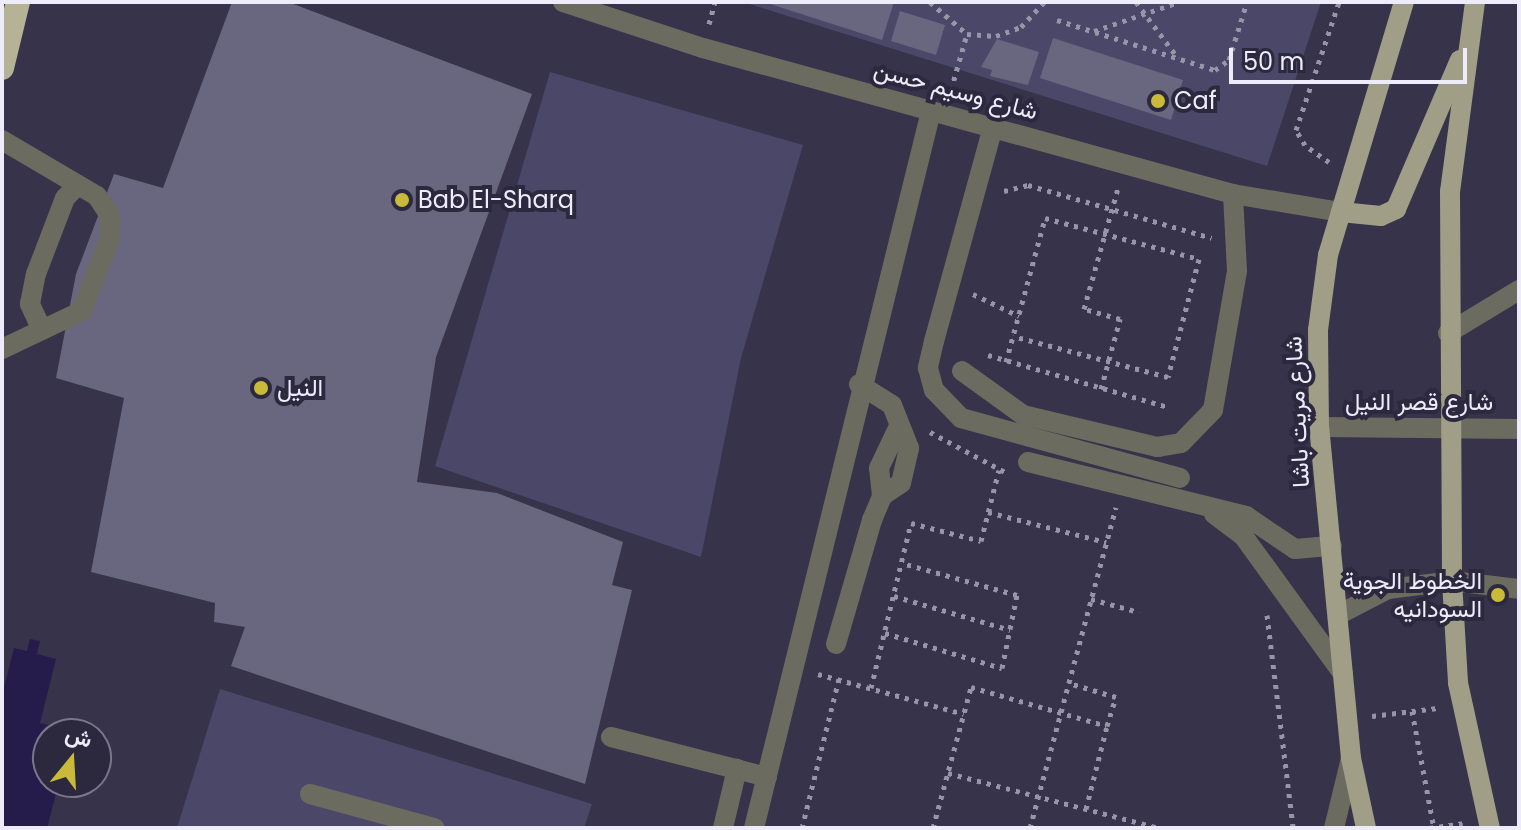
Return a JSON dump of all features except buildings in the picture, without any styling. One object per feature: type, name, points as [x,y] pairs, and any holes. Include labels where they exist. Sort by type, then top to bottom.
[{"type":"highway","points":[[2,68],[18,2]]},
{"type":"main road","name":"شارع مريت باشا","points":[[1366,828],[1351,758],[1319,427],[1321,291],[1351,177],[1404,2]]},
{"type":"main road","points":[[1475,2],[1465,50],[1450,191],[1448,333],[1454,427],[1452,581],[1463,705],[1489,824]]},
{"type":"main road","points":[[1341,212],[1381,216],[1396,209],[1465,50]]},
{"type":"street","name":"شارع وسيم حسن","points":[[563,2],[937,112],[1233,194],[1341,212]]},
{"type":"street","points":[[754,828],[859,384],[937,112]]},
{"type":"street","points":[[993,127],[934,341],[928,368],[934,390],[961,418],[1180,478]]},
{"type":"street","points":[[2,140],[97,196],[110,216],[110,237],[82,311],[2,349]]},
{"type":"street","points":[[42,330],[30,304],[36,274],[65,198],[78,185]]},
{"type":"street","points":[[962,371],[1023,415],[1157,447],[1181,443],[1200,429],[1215,399],[1239,252],[1233,194]]},
{"type":"street","points":[[1448,333],[1519,290]]},
{"type":"street","points":[[836,644],[882,496],[879,468],[897,421],[880,392],[859,384]]},
{"type":"street","name":"شارع قصر النيل","points":[[1319,427],[1519,429]]},
{"type":"street","points":[[1020,468],[1246,516],[1295,549],[1332,546]]},
{"type":"street","points":[[1207,510],[1244,537],[1343,674]]},
{"type":"street","points":[[1338,615],[1388,589],[1452,581],[1519,589]]},
{"type":"street","points":[[611,737],[767,777]]},
{"type":"street","points":[[1334,828],[1351,758]]},
{"type":"street","points":[[723,828],[737,769]]},
{"type":"street","points":[[310,794],[434,828]]},
{"type":"path","points":[[930,2],[967,34],[996,36],[1021,27],[1044,2]]},
{"type":"path","points":[[1136,2],[1178,59]]},
{"type":"path","points":[[1093,31],[1179,2]]},
{"type":"path","points":[[1057,20],[1215,70],[1226,65],[1247,2]]},
{"type":"path","points":[[1339,2],[1296,130],[1305,145],[1351,177]]},
{"type":"path","points":[[937,112],[967,34]]},
{"type":"path","points":[[1101,389],[1120,319],[1084,309],[1124,164]]},
{"type":"path","points":[[999,195],[1028,185],[1211,237],[1222,247]]},
{"type":"path","points":[[1006,362],[1013,336],[1019,316],[1045,218],[1199,259],[1168,377],[1013,336]]},
{"type":"path","points":[[968,306],[976,279]]},
{"type":"path","points":[[972,293],[1019,316]]},
{"type":"path","points":[[981,353],[1168,407]]},
{"type":"path","points":[[897,421],[999,470],[1020,468]]},
{"type":"path","points":[[871,688],[911,523],[981,541],[999,470]]},
{"type":"path","points":[[1102,498],[1132,507]]},
{"type":"path","points":[[1030,828],[1117,502]]},
{"type":"path","points":[[988,512],[1106,542]]},
{"type":"path","points":[[885,633],[1002,668],[1017,595],[902,563]]},
{"type":"path","points":[[894,596],[1010,630]]},
{"type":"path","points":[[1091,599],[1139,612]]},
{"type":"path","points":[[1262,602],[1276,659],[1293,828]]},
{"type":"path","points":[[793,666],[964,714]]},
{"type":"path","points":[[802,828],[839,679]]},
{"type":"path","points":[[1069,683],[1116,697],[1086,809]]},
{"type":"path","points":[[933,828],[971,687],[1107,726]]},
{"type":"path","points":[[1348,719],[1463,705]]},
{"type":"path","points":[[1412,711],[1432,828],[1489,824]]},
{"type":"path","points":[[948,773],[1135,825],[1159,828]]},
{"type":"shaded area","points":[[743,2],[1321,2],[1267,166]]},
{"type":"shaded area","points":[[550,72],[803,145],[741,358],[701,557],[435,466]]},
{"type":"shaded area","points":[[30,639],[40,641],[37,654],[56,659],[41,718],[32,718],[32,798],[55,798],[47,828],[2,828],[2,695],[14,648],[27,651]]},
{"type":"shaded area","points":[[220,689],[592,804],[584,828],[177,828]]},
{"type":"place","name":"Caf","points":[[1158,101]]},
{"type":"place","name":"Bab El-Sharq","points":[[402,200]]},
{"type":"place","name":"النيل","points":[[261,388]]},
{"type":"place","name":"الخطوط الجوية السودانيه","points":[[1498,595]]}]
